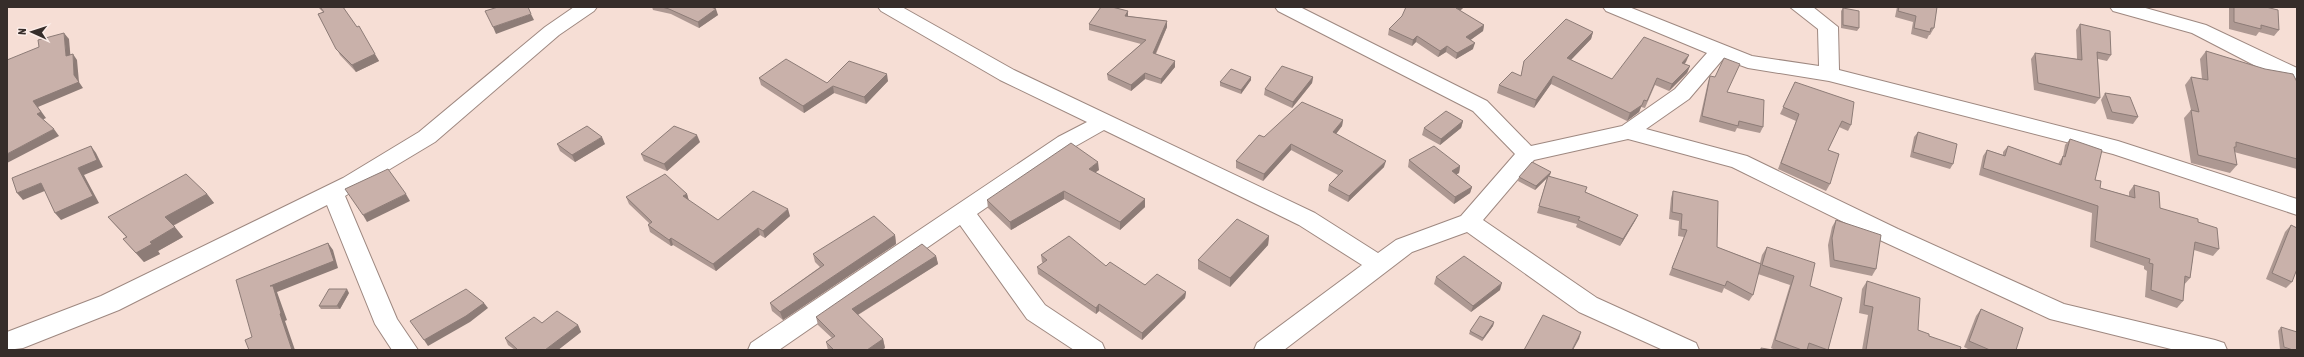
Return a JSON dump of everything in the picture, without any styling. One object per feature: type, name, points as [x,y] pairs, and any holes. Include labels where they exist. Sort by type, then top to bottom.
[{"type":"street","points":[[7,342],[14,341],[110,303],[333,193],[427,137],[552,32],[587,7]]},
{"type":"street","points":[[888,7],[1007,75],[1307,219],[1379,265]]},
{"type":"street","points":[[1285,7],[1480,106],[1527,154]]},
{"type":"street","points":[[1613,7],[1748,62],[1829,74],[2118,148],[2297,207]]},
{"type":"street","points":[[1800,7],[1828,27],[1829,74]]},
{"type":"street","points":[[2120,7],[2199,29],[2284,72],[2297,75]]},
{"type":"street","points":[[1266,350],[1404,246],[1469,222],[1527,154],[1628,132],[1682,94],[1719,51]]},
{"type":"street","points":[[760,350],[964,213],[1066,142],[1105,121]]},
{"type":"street","points":[[1628,132],[1739,161],[1890,235],[2059,312],[2215,350]]},
{"type":"street","points":[[333,193],[387,324],[406,350]]},
{"type":"street","points":[[964,213],[1036,312],[1093,350]]},
{"type":"street","points":[[1469,222],[1588,305],[1687,350]]},
{"type":"building","points":[[320,7],[343,7],[357,27],[359,26],[375,54],[352,65],[336,49],[318,14],[324,12]]},
{"type":"building","points":[[498,7],[528,7],[531,14],[493,27],[485,11]]},
{"type":"building","points":[[662,7],[711,7],[716,9],[698,22]]},
{"type":"building","points":[[1101,7],[1112,7],[1128,11],[1125,16],[1167,21],[1153,53],[1175,61],[1161,79],[1145,73],[1131,85],[1107,74],[1146,40],[1089,24]]},
{"type":"building","points":[[1406,7],[1458,7],[1456,8],[1484,25],[1466,37],[1475,43],[1457,53],[1447,46],[1440,51],[1417,36],[1413,40],[1389,29],[1402,16]]},
{"type":"building","points":[[1899,7],[1937,7],[1934,28],[1931,28],[1930,32],[1914,28],[1916,16],[1898,11]]},
{"type":"building","points":[[2234,7],[2266,7],[2278,10],[2279,30],[2261,25],[2261,29],[2234,22]]},
{"type":"building","points":[[1843,8],[1859,11],[1859,28],[1843,25]]},
{"type":"building","points":[[1566,19],[1593,32],[1567,58],[1612,79],[1644,37],[1689,55],[1682,63],[1690,66],[1672,84],[1657,78],[1647,101],[1644,100],[1642,105],[1630,113],[1553,76],[1536,100],[1499,85],[1512,72],[1521,76],[1524,61]]},
{"type":"building","points":[[2080,24],[2110,31],[2111,55],[2097,52],[2100,98],[2038,83],[2035,53],[2082,60]]},
{"type":"building","points":[[64,33],[66,56],[73,54],[74,75],[79,82],[33,101],[41,112],[37,114],[54,129],[7,154],[7,60],[39,47],[38,40]]},
{"type":"building","points":[[2206,51],[2265,69],[2293,74],[2297,82],[2297,159],[2236,142],[2236,147],[2234,147],[2237,165],[2198,155],[2191,110],[2199,112],[2191,77],[2208,80]]},
{"type":"building","points":[[1724,58],[1740,64],[1727,92],[1764,100],[1763,127],[1739,121],[1738,126],[1702,116],[1710,76],[1715,77]]},
{"type":"building","points":[[786,59],[827,83],[849,61],[887,74],[864,97],[833,86],[803,106],[759,78]]},
{"type":"building","points":[[1282,66],[1313,77],[1293,102],[1265,89]]},
{"type":"building","points":[[1231,69],[1251,77],[1241,90],[1220,82]]},
{"type":"building","points":[[1795,82],[1854,102],[1851,125],[1842,121],[1828,150],[1839,154],[1830,184],[1781,163],[1799,114],[1783,107]]},
{"type":"building","points":[[2105,93],[2130,97],[2138,117],[2112,112]]},
{"type":"building","points":[[1302,102],[1343,120],[1333,132],[1386,161],[1349,196],[1329,185],[1343,171],[1291,144],[1264,174],[1236,161],[1259,135],[1264,137]]},
{"type":"building","points":[[1446,111],[1463,121],[1441,139],[1424,128]]},
{"type":"building","points":[[587,126],[602,137],[572,155],[557,144]]},
{"type":"building","points":[[674,126],[697,135],[664,164],[641,154]]},
{"type":"building","points":[[1918,132],[1957,144],[1953,164],[1913,152]]},
{"type":"building","points":[[2070,139],[2102,150],[2095,180],[2101,181],[2100,188],[2135,198],[2134,185],[2159,192],[2160,208],[2198,219],[2198,222],[2217,228],[2219,249],[2195,242],[2190,278],[2185,276],[2183,301],[2151,290],[2153,264],[2149,263],[2150,259],[2095,241],[2098,206],[1983,168],[1987,150],[2005,156],[2008,146],[2061,165]]},
{"type":"building","points":[[1071,143],[1098,162],[1089,169],[1145,199],[1120,222],[1064,191],[1010,222],[987,200]]},
{"type":"building","points":[[91,146],[97,160],[78,168],[93,196],[55,213],[41,183],[17,193],[12,178]]},
{"type":"building","points":[[1434,146],[1460,166],[1452,171],[1472,187],[1455,197],[1409,160]]},
{"type":"building","points":[[1532,162],[1551,172],[1536,186],[1519,177]]},
{"type":"building","points":[[388,169],[406,194],[363,215],[345,189]]},
{"type":"building","points":[[186,174],[207,194],[165,217],[175,227],[150,242],[152,244],[136,253],[123,239],[127,237],[108,217]]},
{"type":"building","points":[[665,174],[687,194],[683,196],[718,220],[753,191],[788,209],[763,231],[758,228],[713,264],[671,238],[669,240],[648,225],[652,222],[626,197]]},
{"type":"building","points":[[1548,176],[1587,187],[1585,192],[1638,215],[1623,239],[1578,220],[1580,217],[1539,206]]},
{"type":"building","points":[[1673,191],[1718,201],[1717,247],[1761,264],[1753,295],[1727,281],[1725,286],[1672,268],[1687,230],[1681,229],[1682,214],[1672,212]]},
{"type":"building","points":[[874,216],[895,235],[780,312],[770,303],[824,265],[813,254]]},
{"type":"building","points":[[1237,219],[1269,236],[1230,278],[1198,260]]},
{"type":"building","points":[[1836,220],[1881,235],[1876,269],[1834,260],[1832,238]]},
{"type":"building","points":[[2291,225],[2297,228],[2297,269],[2292,282],[2272,273]]},
{"type":"building","points":[[1069,236],[1106,266],[1110,262],[1145,285],[1157,274],[1186,292],[1142,333],[1099,304],[1096,308],[1037,267],[1047,260],[1041,255]]},
{"type":"building","points":[[328,243],[334,261],[270,286],[273,286],[281,313],[280,314],[292,350],[249,350],[245,340],[252,337],[236,280]]},
{"type":"building","points":[[922,244],[936,256],[852,309],[883,339],[867,350],[834,350],[826,342],[835,336],[816,317]]},
{"type":"building","points":[[1767,247],[1815,263],[1810,286],[1842,298],[1828,350],[1809,343],[1807,350],[1802,350],[1775,340],[1794,276],[1762,265]]},
{"type":"building","points":[[1464,256],[1502,283],[1473,306],[1436,277]]},
{"type":"building","points":[[1867,281],[1920,298],[1918,330],[1929,334],[1929,336],[1961,347],[1960,350],[1866,350],[1873,307],[1864,305]]},
{"type":"building","points":[[329,289],[347,289],[337,306],[319,306]]},
{"type":"building","points":[[466,289],[484,303],[466,316],[424,340],[410,321]]},
{"type":"building","points":[[1981,309],[2023,328],[2016,350],[1990,350],[1969,341]]},
{"type":"building","points":[[557,311],[578,325],[545,350],[518,350],[505,338],[534,317],[542,323]]},
{"type":"building","points":[[1543,315],[1581,332],[1572,350],[1524,350]]},
{"type":"building","points":[[1480,316],[1494,322],[1483,338],[1470,331]]},
{"type":"building","points":[[2281,327],[2297,332],[2297,350],[2284,347]]},
{"type":"building","points":[[1761,348],[1773,350],[1761,350]]}]
